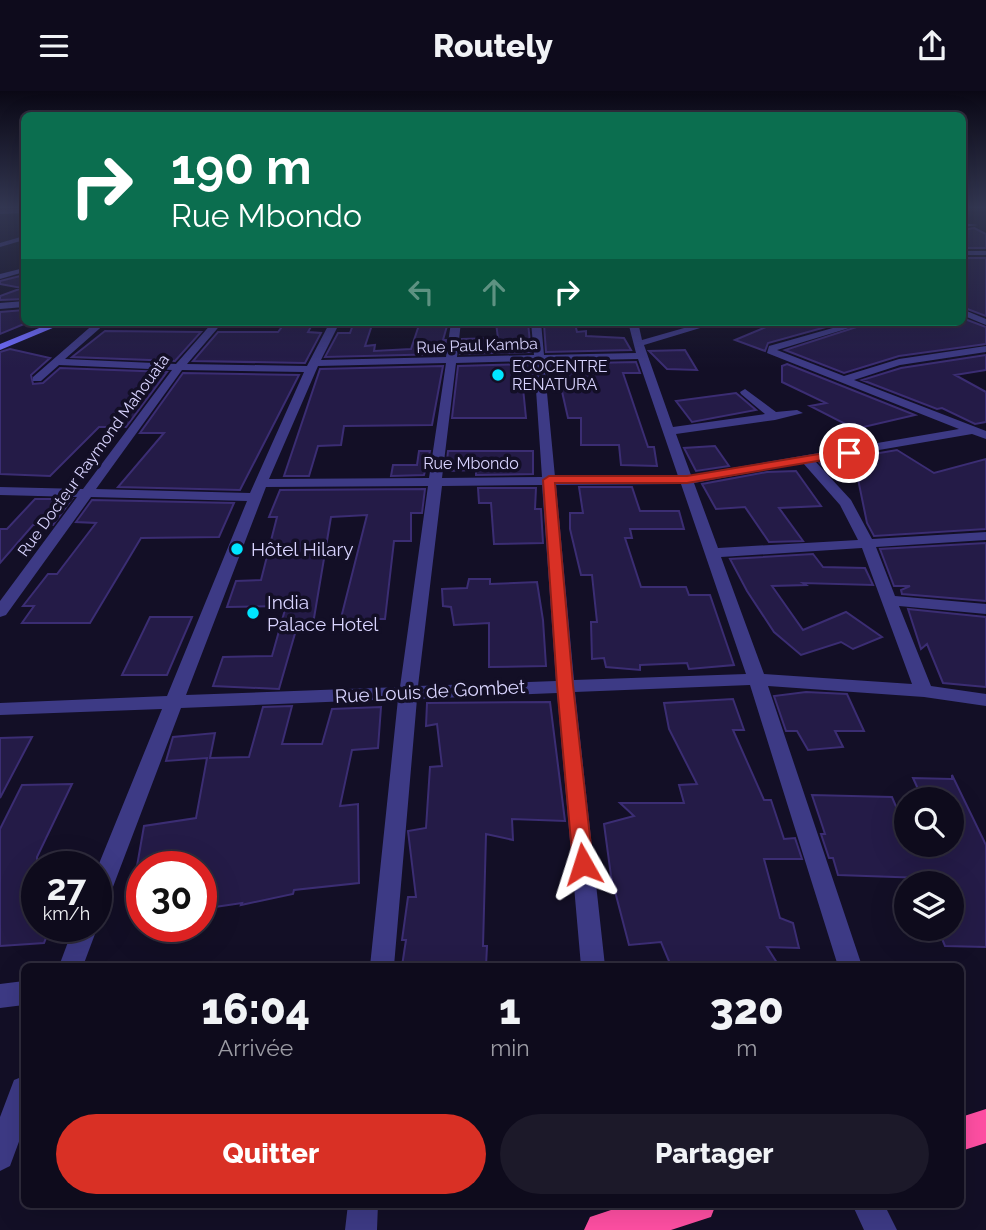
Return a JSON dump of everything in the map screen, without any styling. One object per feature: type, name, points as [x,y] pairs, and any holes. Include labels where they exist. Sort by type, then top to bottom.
[{"type":"highway","points":[[964,1132],[986,1126]]},
{"type":"highway","points":[[613,1220],[677,1208]]},
{"type":"street","points":[[0,306],[21,304]]},
{"type":"street","points":[[966,314],[986,322]]},
{"type":"street","points":[[0,347],[52,326]]},
{"type":"street","points":[[37,379],[97,326]]},
{"type":"street","name":"Rue Docteur Raymond Mahouata","points":[[0,612],[179,367],[215,326]]},
{"type":"street","points":[[112,858],[172,702],[237,549],[258,490],[312,366],[333,326]]},
{"type":"street","points":[[382,963],[408,692],[455,326]]},
{"type":"street","points":[[536,326],[565,685],[593,963]]},
{"type":"street","points":[[634,326],[640,350],[757,679],[849,963]]},
{"type":"street","name":"Rue Paul Kamba","points":[[55,362],[179,367],[538,359],[640,350],[704,326]]},
{"type":"street","points":[[848,326],[812,335],[772,348],[771,351],[982,433]]},
{"type":"street","points":[[842,380],[899,362],[986,349]]},
{"type":"street","points":[[746,392],[775,417]]},
{"type":"street","points":[[669,431],[797,413]]},
{"type":"street","name":"Rue Mbondo","points":[[0,491],[258,490],[435,481],[687,480],[982,433]]},
{"type":"street","points":[[807,460],[846,503],[867,543],[924,691]]},
{"type":"street","points":[[713,553],[986,536]]},
{"type":"street","points":[[890,600],[986,609]]},
{"type":"street","name":"Rue Louis de Gombet","points":[[0,709],[757,679],[924,691],[986,700]]},
{"type":"street","points":[[72,963],[80,942]]},
{"type":"street","points":[[0,996],[21,993]]},
{"type":"street","points":[[0,1156],[21,1098]]},
{"type":"street","points":[[361,1230],[363,1208]]},
{"type":"street","points":[[869,1208],[881,1230]]},
{"type":"building","points":[[966,261],[986,261],[986,316],[966,308]]},
{"type":"building","points":[[21,276],[21,288],[0,284],[0,281]]},
{"type":"building","points":[[21,288],[21,299],[0,300],[0,296]]},
{"type":"building","points":[[21,310],[21,325],[0,334],[0,312]]},
{"type":"building","points":[[966,320],[986,327],[986,344],[899,356],[844,373],[785,350],[860,326],[966,326]]},
{"type":"building","points":[[283,326],[311,326],[308,332],[321,333],[305,363],[193,361],[218,332],[278,332]]},
{"type":"building","points":[[353,326],[372,326],[365,346],[375,345],[374,351],[411,349],[419,326],[447,326],[443,340],[446,340],[444,354],[325,357],[338,333],[350,333]]},
{"type":"building","points":[[496,326],[528,326],[531,352],[460,354],[462,339],[498,338]]},
{"type":"building","points":[[544,326],[576,326],[577,332],[586,331],[586,336],[624,338],[631,350],[546,352]]},
{"type":"building","points":[[768,326],[830,326],[768,343],[765,351],[735,340]]},
{"type":"building","points":[[105,331],[201,332],[175,361],[72,357]]},
{"type":"building","points":[[10,349],[50,358],[31,375],[33,384],[43,383],[60,368],[167,372],[126,427],[99,427],[50,476],[0,474],[0,352]]},
{"type":"building","points":[[685,350],[697,370],[667,369],[649,351]]},
{"type":"building","points":[[986,355],[986,370],[955,375],[986,392],[986,422],[975,424],[942,408],[937,409],[862,380],[901,368]]},
{"type":"building","points":[[636,362],[640,373],[623,373],[648,447],[654,447],[657,466],[621,465],[619,445],[581,445],[581,418],[568,418],[561,387],[549,387],[547,364]]},
{"type":"building","points":[[532,364],[533,387],[523,388],[526,418],[452,418],[458,366]]},
{"type":"building","points":[[787,364],[915,415],[855,429],[810,406],[826,403],[782,382],[782,366]]},
{"type":"building","points":[[443,366],[432,425],[344,426],[341,445],[318,446],[309,476],[284,476],[320,369]]},
{"type":"building","points":[[183,373],[299,375],[240,490],[118,487],[164,433],[140,433]]},
{"type":"building","points":[[736,393],[756,410],[692,422],[676,401]]},
{"type":"building","points":[[715,446],[729,466],[696,471],[684,448]]},
{"type":"building","points":[[897,450],[934,473],[986,459],[986,529],[874,536],[867,523],[858,479],[837,480],[820,463]]},
{"type":"building","points":[[419,451],[430,451],[424,475],[391,476],[393,465],[417,465]]},
{"type":"building","points":[[448,451],[533,451],[533,474],[476,475],[476,470],[446,471]]},
{"type":"building","points":[[796,471],[821,506],[779,508],[803,541],[769,542],[745,507],[716,509],[702,484],[767,472]]},
{"type":"building","points":[[579,487],[632,487],[640,511],[679,511],[684,529],[630,529],[632,538],[625,538],[641,587],[686,587],[689,595],[710,595],[734,665],[689,669],[687,663],[640,665],[640,670],[606,667],[604,658],[592,659],[591,622],[597,622],[592,575],[581,575],[570,529],[570,513],[583,513]]},
{"type":"building","points":[[478,488],[536,488],[535,509],[541,509],[543,543],[494,544],[491,503],[479,503]]},
{"type":"building","points":[[425,489],[422,513],[411,513],[411,541],[394,541],[385,619],[364,619],[363,626],[339,626],[367,515],[331,517],[312,630],[296,630],[279,689],[213,686],[223,657],[272,656],[286,606],[227,607],[236,581],[261,580],[277,517],[269,517],[280,490]]},
{"type":"building","points":[[35,499],[72,499],[53,525],[33,525],[0,563],[0,529],[7,529]]},
{"type":"building","points":[[92,500],[234,503],[219,537],[141,538],[90,623],[22,623],[34,606],[23,606],[48,574],[57,574],[96,523],[76,522]]},
{"type":"building","points":[[986,543],[986,601],[902,594],[901,590],[910,586],[894,586],[880,549]]},
{"type":"building","points":[[813,554],[823,567],[865,568],[873,585],[803,583],[806,585],[772,586],[803,630],[846,612],[882,637],[853,649],[841,642],[801,655],[774,632],[730,559]]},
{"type":"building","points":[[469,579],[490,579],[490,584],[537,582],[546,666],[489,667],[489,623],[454,625],[451,607],[443,606],[442,589],[467,588]]},
{"type":"building","points":[[908,609],[986,617],[986,687],[943,683],[927,644],[921,649]]},
{"type":"building","points":[[150,617],[192,617],[167,675],[122,675]]},
{"type":"building","points":[[806,692],[847,694],[864,731],[835,731],[843,747],[808,750],[797,731],[786,731],[774,696]]},
{"type":"building","points":[[733,699],[744,730],[733,730],[764,800],[771,800],[784,839],[795,838],[802,859],[764,859],[780,918],[793,923],[799,948],[767,947],[777,963],[670,963],[661,942],[629,945],[611,876],[604,824],[634,816],[620,803],[684,803],[679,785],[697,784],[669,729],[664,703]]},
{"type":"building","points":[[550,702],[565,821],[512,819],[513,840],[486,834],[483,946],[487,946],[486,963],[402,963],[406,940],[402,940],[408,897],[416,897],[408,831],[426,828],[430,767],[442,766],[437,724],[426,726],[427,703]]},
{"type":"building","points":[[292,706],[282,744],[322,744],[332,709],[381,707],[378,748],[352,750],[340,806],[358,804],[359,883],[294,890],[293,894],[241,905],[242,903],[217,907],[217,851],[140,851],[144,826],[196,818],[207,758],[166,761],[173,737],[215,733],[210,758],[249,757],[263,707]]},
{"type":"building","points":[[32,737],[0,798],[0,738]]},
{"type":"building","points":[[952,775],[958,787],[917,787],[913,778],[952,779]]},
{"type":"building","points":[[72,784],[40,851],[21,851],[21,942],[44,943],[0,946],[0,829],[22,785]]},
{"type":"building","points":[[812,795],[892,797],[894,857],[964,857],[964,800],[986,845],[986,947],[945,946],[943,941],[964,941],[964,871],[894,871],[894,877],[838,875],[821,834],[825,834]]},
{"type":"place","name":"ECOCENTRE RENATURA","points":[[498,375]]},
{"type":"place","name":"Hôtel Hilary","points":[[237,549]]},
{"type":"place","name":"India Palace Hotel","points":[[253,613]]},
{"type":"route","points":[[583,864],[565,685],[549,480],[687,480],[849,453]]}]
